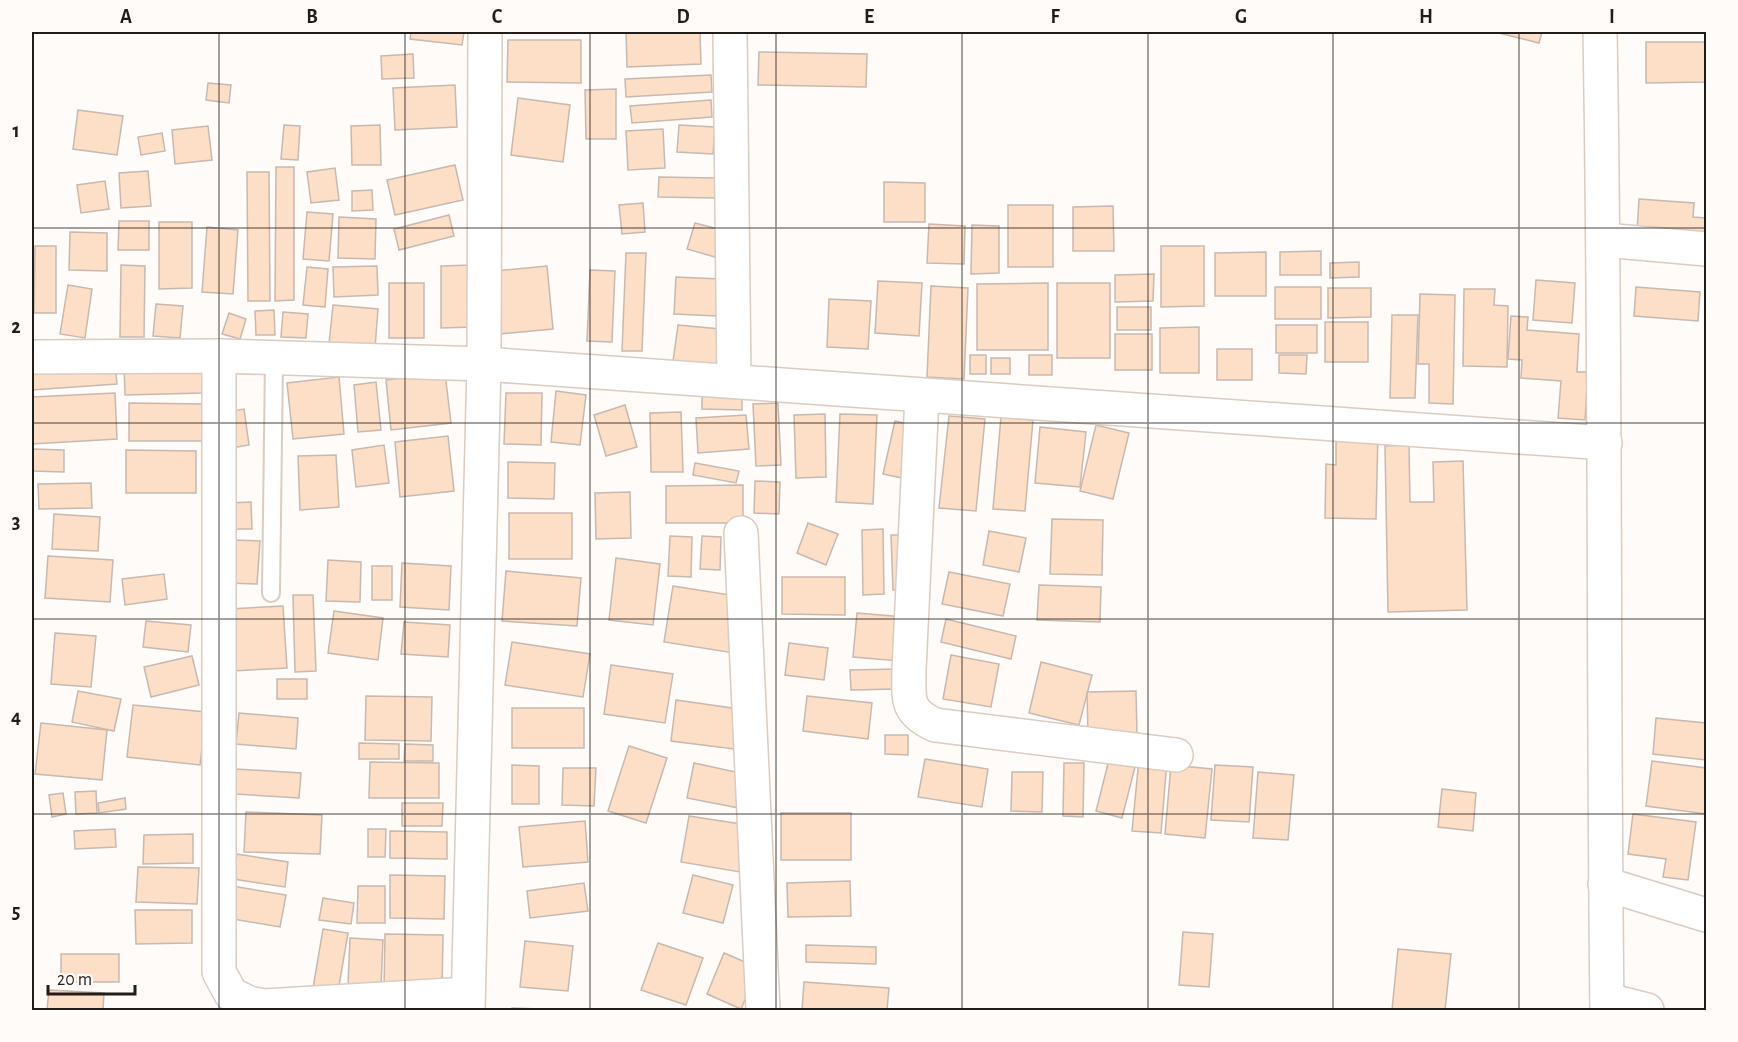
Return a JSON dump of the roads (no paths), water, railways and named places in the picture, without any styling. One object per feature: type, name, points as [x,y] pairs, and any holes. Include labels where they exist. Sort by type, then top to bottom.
[{"type":"street","points":[[219,356],[219,972],[231,994],[249,1003],[264,1006],[468,1002],[484,364],[485,32]]},
{"type":"street","points":[[730,32],[734,381]]},
{"type":"street","points":[[1600,32],[1604,240],[1607,1005],[1647,1011]]},
{"type":"street","points":[[1604,240],[1707,249]]},
{"type":"street","points":[[32,357],[219,356],[484,364],[1605,443]]},
{"type":"street","points":[[922,396],[909,670],[909,697],[914,712],[923,720],[935,725],[1176,755]]},
{"type":"street","points":[[741,532],[763,1011]]},
{"type":"street","points":[[1605,884],[1707,915]]},
{"type":"lane","points":[[272,593],[274,358]]}]
